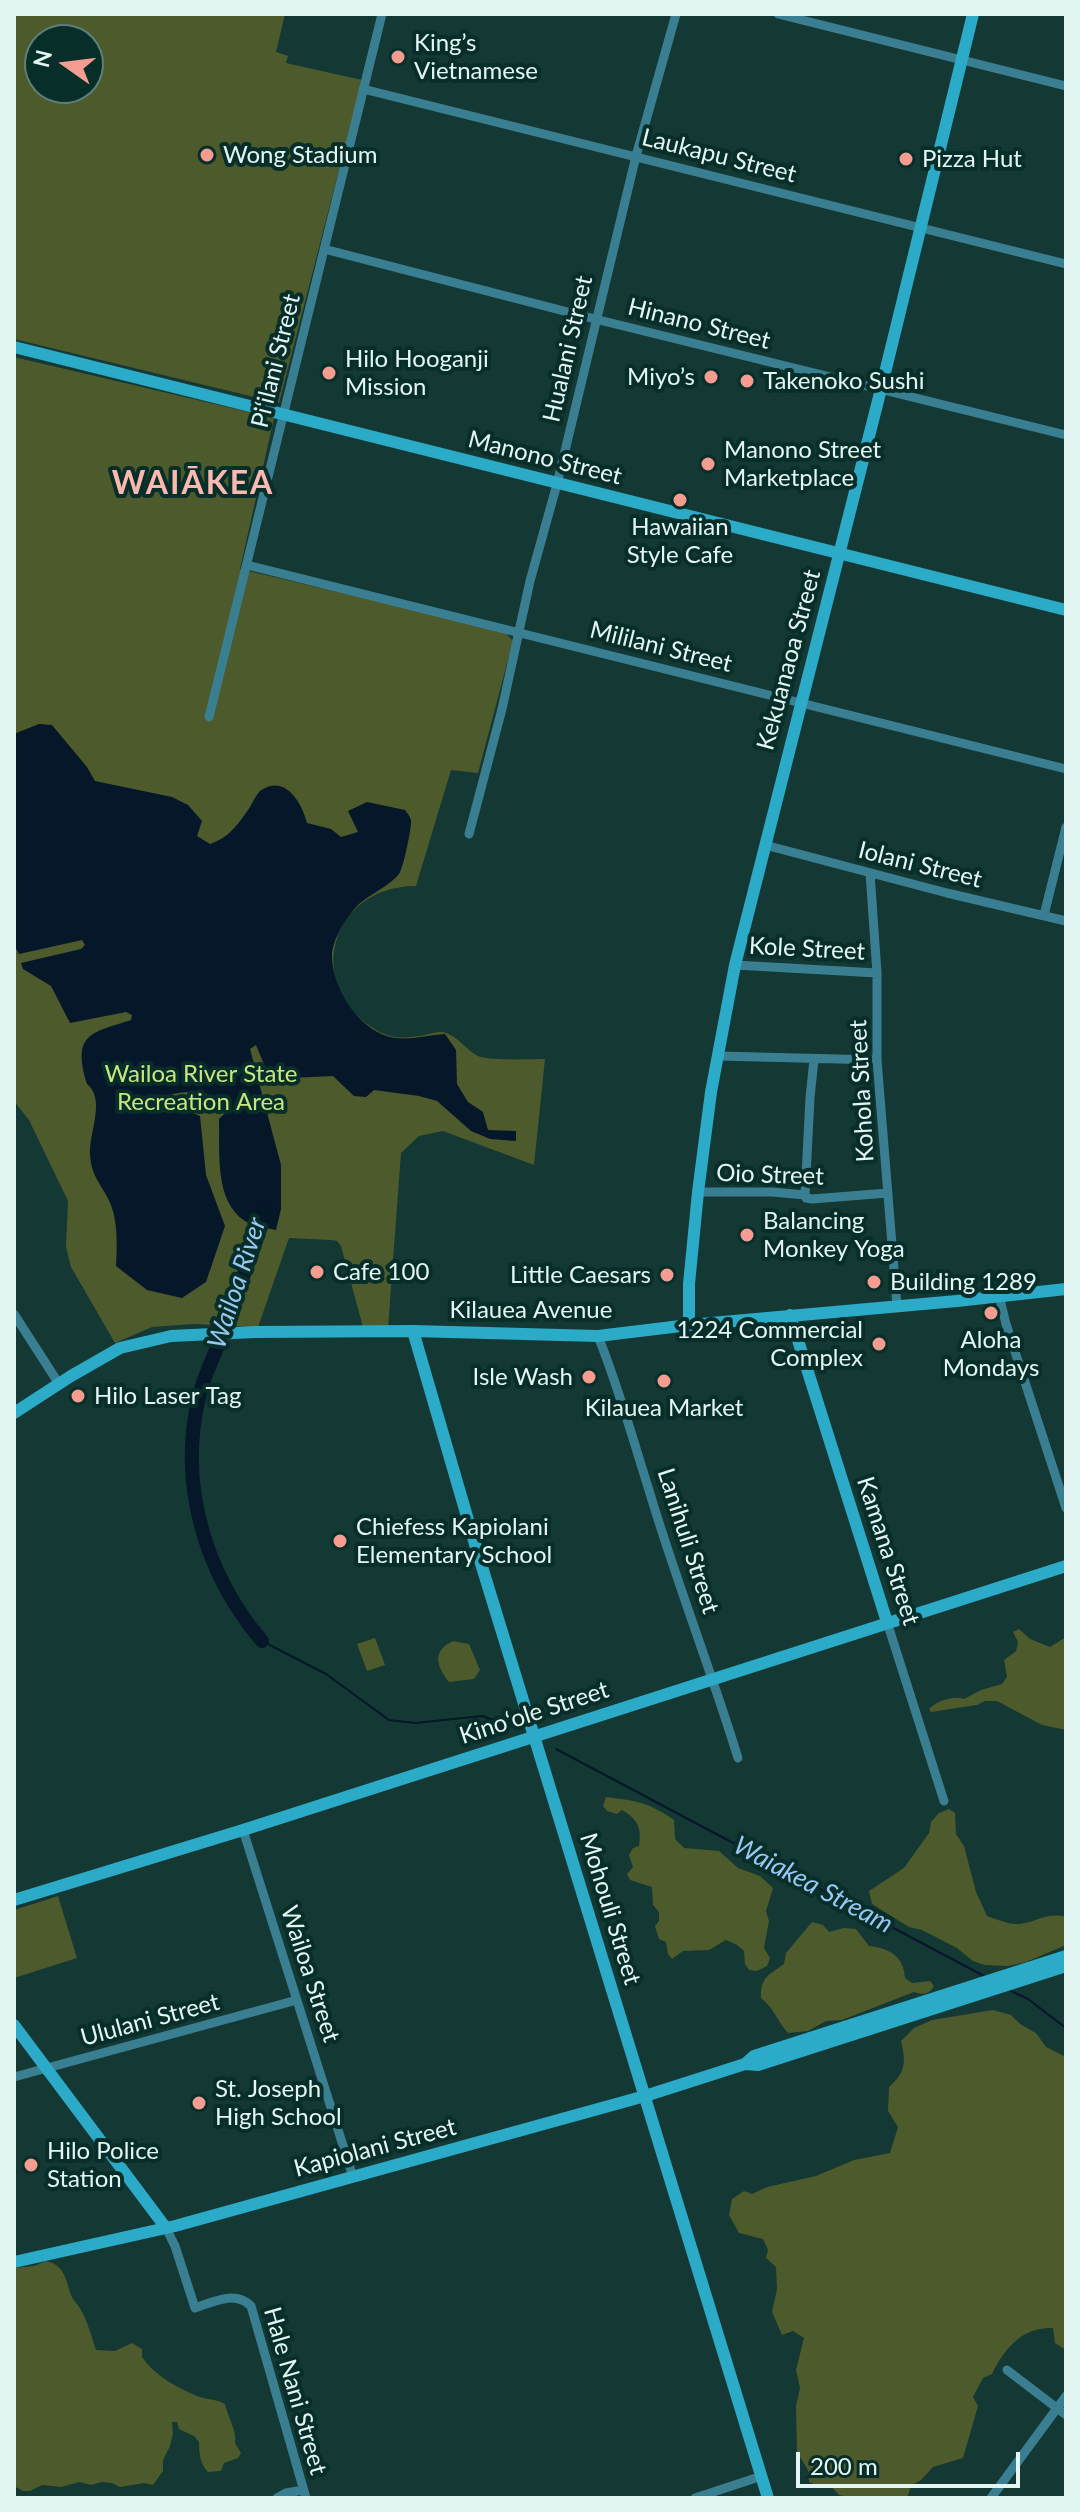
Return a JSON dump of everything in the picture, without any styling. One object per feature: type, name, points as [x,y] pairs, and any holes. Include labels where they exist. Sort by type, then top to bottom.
[{"type":"street","name":"Pi‘ilani Street","points":[[209,717],[382,14]]},
{"type":"street","name":"Hualani Street","points":[[469,834],[636,156],[676,14]]},
{"type":"street","points":[[778,14],[1066,86]]},
{"type":"street","name":"Kekuanaoa Street","points":[[689,1325],[689,1284],[698,1192],[711,1092],[735,965],[973,14]]},
{"type":"street","name":"Laukapu Street","points":[[363,89],[1066,264]]},
{"type":"street","name":"Hinano Street","points":[[324,249],[1066,435]]},
{"type":"street","name":"Manono Street","points":[[14,347],[1066,610]]},
{"type":"street","name":"Mililani Street","points":[[247,565],[1066,769]]},
{"type":"street","points":[[1044,915],[1066,827]]},
{"type":"street","name":"Iolani Street","points":[[765,845],[1066,921]]},
{"type":"street","name":"Kohola Street","points":[[870,873],[877,973],[877,1060],[897,1306]]},
{"type":"street","name":"Kole Street","points":[[735,965],[877,973]]},
{"type":"street","points":[[719,1056],[877,1060]]},
{"type":"street","points":[[805,1195],[814,1059]]},
{"type":"street","name":"Oio Street","points":[[698,1192],[772,1192],[805,1195],[812,1199],[888,1193]]},
{"type":"street","name":"Kilauea Avenue","points":[[14,1413],[120,1348],[181,1335],[413,1331],[598,1336],[1066,1289]]},
{"type":"street","points":[[999,1295],[1066,1508]]},
{"type":"street","points":[[14,1314],[59,1384]]},
{"type":"street","name":"Kamana Street","points":[[790,1315],[944,1801]]},
{"type":"street","name":"Mohouli Street","points":[[413,1331],[768,2498]]},
{"type":"street","name":"Lanihuli Street","points":[[598,1336],[738,1758]]},
{"type":"street","name":"Kinoʻole Street","points":[[14,1900],[243,1830],[1066,1566]]},
{"type":"street","name":"Wailoa Street","points":[[243,1830],[353,2177]]},
{"type":"street","name":"Kapiolani Street","points":[[1024,1975],[1066,1956]]},
{"type":"street","name":"Kapiolani Street","points":[[14,2262],[166,2228],[645,2096],[745,2064],[758,2065],[985,1987],[1066,1966]]},
{"type":"street","name":"Ululani Street","points":[[14,2077],[297,2000]]},
{"type":"street","points":[[14,2025],[166,2228]]},
{"type":"street","name":"Hale Nani Street","points":[[166,2228],[173,2240],[195,2308],[236,2297],[251,2306],[304,2494]]},
{"type":"street","points":[[1007,2370],[1062,2412]]},
{"type":"street","points":[[991,2498],[1062,2412],[1066,2396]]},
{"type":"street","points":[[695,2498],[762,2476]]},
{"type":"street","points":[[277,2498],[286,2493],[304,2494]]},
{"type":"green space","points":[[14,14],[285,14],[276,52],[288,56],[286,63],[362,80],[279,403],[14,339]]},
{"type":"green space","name":"Wailoa River State Recreation Area","points":[[14,357],[274,418],[240,569],[504,631],[513,641],[478,773],[451,770],[416,886],[386,890],[363,903],[346,921],[336,942],[334,966],[340,990],[354,1012],[378,1031],[401,1038],[443,1032],[483,1058],[545,1059],[534,1165],[443,1131],[419,1136],[401,1153],[388,1328],[363,1327],[337,1241],[289,1238],[258,1327],[193,1324],[152,1327],[115,1343],[71,1267],[66,1247],[68,1201],[29,1120],[14,1101]]},
{"type":"green space","points":[[1019,1629],[1030,1639],[1050,1647],[1066,1637],[1066,1730],[1042,1725],[997,1701],[931,1712],[929,1709],[941,1701],[964,1699],[1002,1684],[1007,1677],[1004,1660],[1016,1651],[1018,1642],[1013,1632]]},
{"type":"green space","points":[[375,1638],[385,1665],[367,1671],[357,1644]]},
{"type":"green space","points":[[453,1641],[469,1644],[480,1670],[474,1679],[449,1682],[441,1671],[439,1654]]},
{"type":"green space","points":[[606,1797],[634,1801],[657,1809],[674,1820],[675,1839],[684,1848],[719,1851],[738,1868],[760,1876],[773,1888],[766,1911],[769,1921],[764,1948],[770,1958],[767,1966],[757,1971],[749,1970],[744,1951],[726,1940],[709,1950],[683,1951],[672,1959],[666,1942],[659,1939],[655,1926],[659,1921],[659,1912],[653,1905],[652,1887],[630,1880],[627,1874],[633,1867],[629,1855],[633,1848],[639,1846],[638,1825],[622,1810],[617,1814],[607,1811],[603,1806]]},
{"type":"green space","points":[[949,1809],[955,1813],[956,1834],[964,1846],[976,1892],[987,1916],[1016,1924],[1048,1916],[1066,1917],[1066,1945],[1026,1962],[1008,1966],[985,1965],[922,1930],[909,1927],[872,1904],[869,1891],[904,1868],[929,1833],[931,1822],[939,1813]]},
{"type":"green space","points":[[58,1896],[77,1958],[14,1978],[14,1910]]},
{"type":"green space","points":[[812,1922],[823,1925],[829,1932],[856,1929],[869,1946],[894,1954],[902,1964],[905,1978],[912,1983],[930,1981],[934,1986],[925,1994],[914,1992],[842,2020],[826,2021],[808,2031],[788,2033],[761,1998],[762,1985],[766,1977],[784,1964],[786,1953]]},
{"type":"green space","points":[[993,2010],[1011,2015],[1036,2033],[1046,2047],[1066,2057],[1066,2350],[1055,2343],[1053,2328],[1032,2331],[1016,2341],[992,2374],[983,2378],[973,2397],[978,2406],[963,2458],[933,2467],[911,2486],[907,2498],[839,2495],[829,2484],[809,2482],[808,2470],[797,2452],[796,2406],[800,2388],[796,2370],[804,2338],[793,2331],[782,2335],[772,2312],[777,2289],[776,2267],[766,2258],[768,2250],[763,2239],[739,2233],[729,2215],[732,2199],[744,2191],[752,2194],[767,2187],[816,2176],[854,2160],[890,2153],[898,2127],[888,2111],[889,2087],[903,2066],[901,2041],[914,2028],[932,2020]]},
{"type":"green space","points":[[46,2261],[64,2274],[96,2350],[115,2351],[132,2343],[142,2349],[142,2357],[147,2364],[168,2381],[200,2397],[225,2404],[234,2429],[235,2443],[241,2453],[238,2458],[224,2463],[221,2471],[208,2472],[200,2458],[199,2442],[179,2429],[177,2422],[172,2422],[173,2433],[163,2460],[163,2471],[153,2485],[144,2483],[120,2487],[112,2483],[91,2485],[79,2482],[61,2487],[42,2485],[30,2491],[14,2486],[14,2268]]},
{"type":"water","points":[[39,724],[52,725],[95,781],[172,797],[188,805],[202,821],[197,836],[210,844],[233,829],[260,791],[269,786],[285,788],[291,793],[297,799],[307,823],[331,829],[341,837],[358,832],[348,811],[367,802],[405,810],[411,824],[401,871],[394,880],[357,906],[342,927],[332,956],[337,982],[360,1019],[383,1035],[414,1038],[445,1034],[456,1050],[457,1084],[468,1102],[483,1112],[488,1130],[516,1131],[516,1141],[490,1139],[471,1131],[437,1101],[419,1096],[374,1090],[366,1097],[354,1096],[333,1076],[270,1079],[256,1045],[250,1049],[281,1165],[281,1209],[276,1230],[245,1221],[235,1212],[223,1189],[219,1119],[228,1110],[231,1101],[225,1097],[192,1092],[149,1099],[123,1096],[118,1102],[139,1111],[180,1111],[200,1116],[206,1175],[225,1226],[206,1282],[182,1298],[147,1290],[116,1266],[113,1212],[91,1162],[90,1146],[96,1107],[93,1090],[87,1084],[82,1055],[88,1038],[105,1028],[131,1020],[132,1015],[126,1012],[70,1023],[51,986],[23,969],[21,963],[81,949],[85,945],[82,940],[19,954],[14,945],[14,734]]},
{"type":"waterway","name":"Wailoa River","points":[[262,1641],[242,1615],[211,1557],[201,1526],[192,1462],[193,1430],[201,1390],[261,1226],[263,1207]]},
{"type":"waterway","points":[[262,1641],[326,1674],[389,1720],[415,1723],[482,1716],[510,1726]]},
{"type":"waterway","name":"Waiakea Stream","points":[[556,1749],[984,1976]]},
{"type":"waterway","name":"Waiakea Stream","points":[[1011,1991],[1028,1999],[1066,2028]]},
{"type":"place","name":"King’s Vietnamese","points":[[398,57]]},
{"type":"place","name":"Wong Stadium","points":[[207,155]]},
{"type":"place","name":"Pizza Hut","points":[[906,159]]},
{"type":"place","name":"Hilo Hooganji Mission","points":[[329,373]]},
{"type":"place","name":"Miyo’s","points":[[711,377]]},
{"type":"place","name":"Takenoko Sushi","points":[[747,381]]},
{"type":"place","name":"Manono Street Marketplace","points":[[708,464]]},
{"type":"place","name":"Hawaiian Style Cafe","points":[[680,500]]},
{"type":"place","name":"Balancing Monkey Yoga","points":[[747,1235]]},
{"type":"place","name":"Cafe 100","points":[[317,1272]]},
{"type":"place","name":"Little Caesars","points":[[667,1275]]},
{"type":"place","name":"Building 1289","points":[[874,1282]]},
{"type":"place","name":"Aloha Mondays","points":[[991,1313]]},
{"type":"place","name":"1224 Commercial Complex","points":[[879,1344]]},
{"type":"place","name":"Isle Wash","points":[[589,1377]]},
{"type":"place","name":"Kilauea Market","points":[[664,1381]]},
{"type":"place","name":"Hilo Laser Tag","points":[[78,1396]]},
{"type":"place","name":"Chiefess Kapiolani Elementary School","points":[[340,1541]]},
{"type":"place","name":"St. Joseph High School","points":[[199,2103]]},
{"type":"place","name":"Hilo Police Station","points":[[31,2165]]},
{"type":"district","name":"WAIĀKEA","points":[[193,484]]}]
